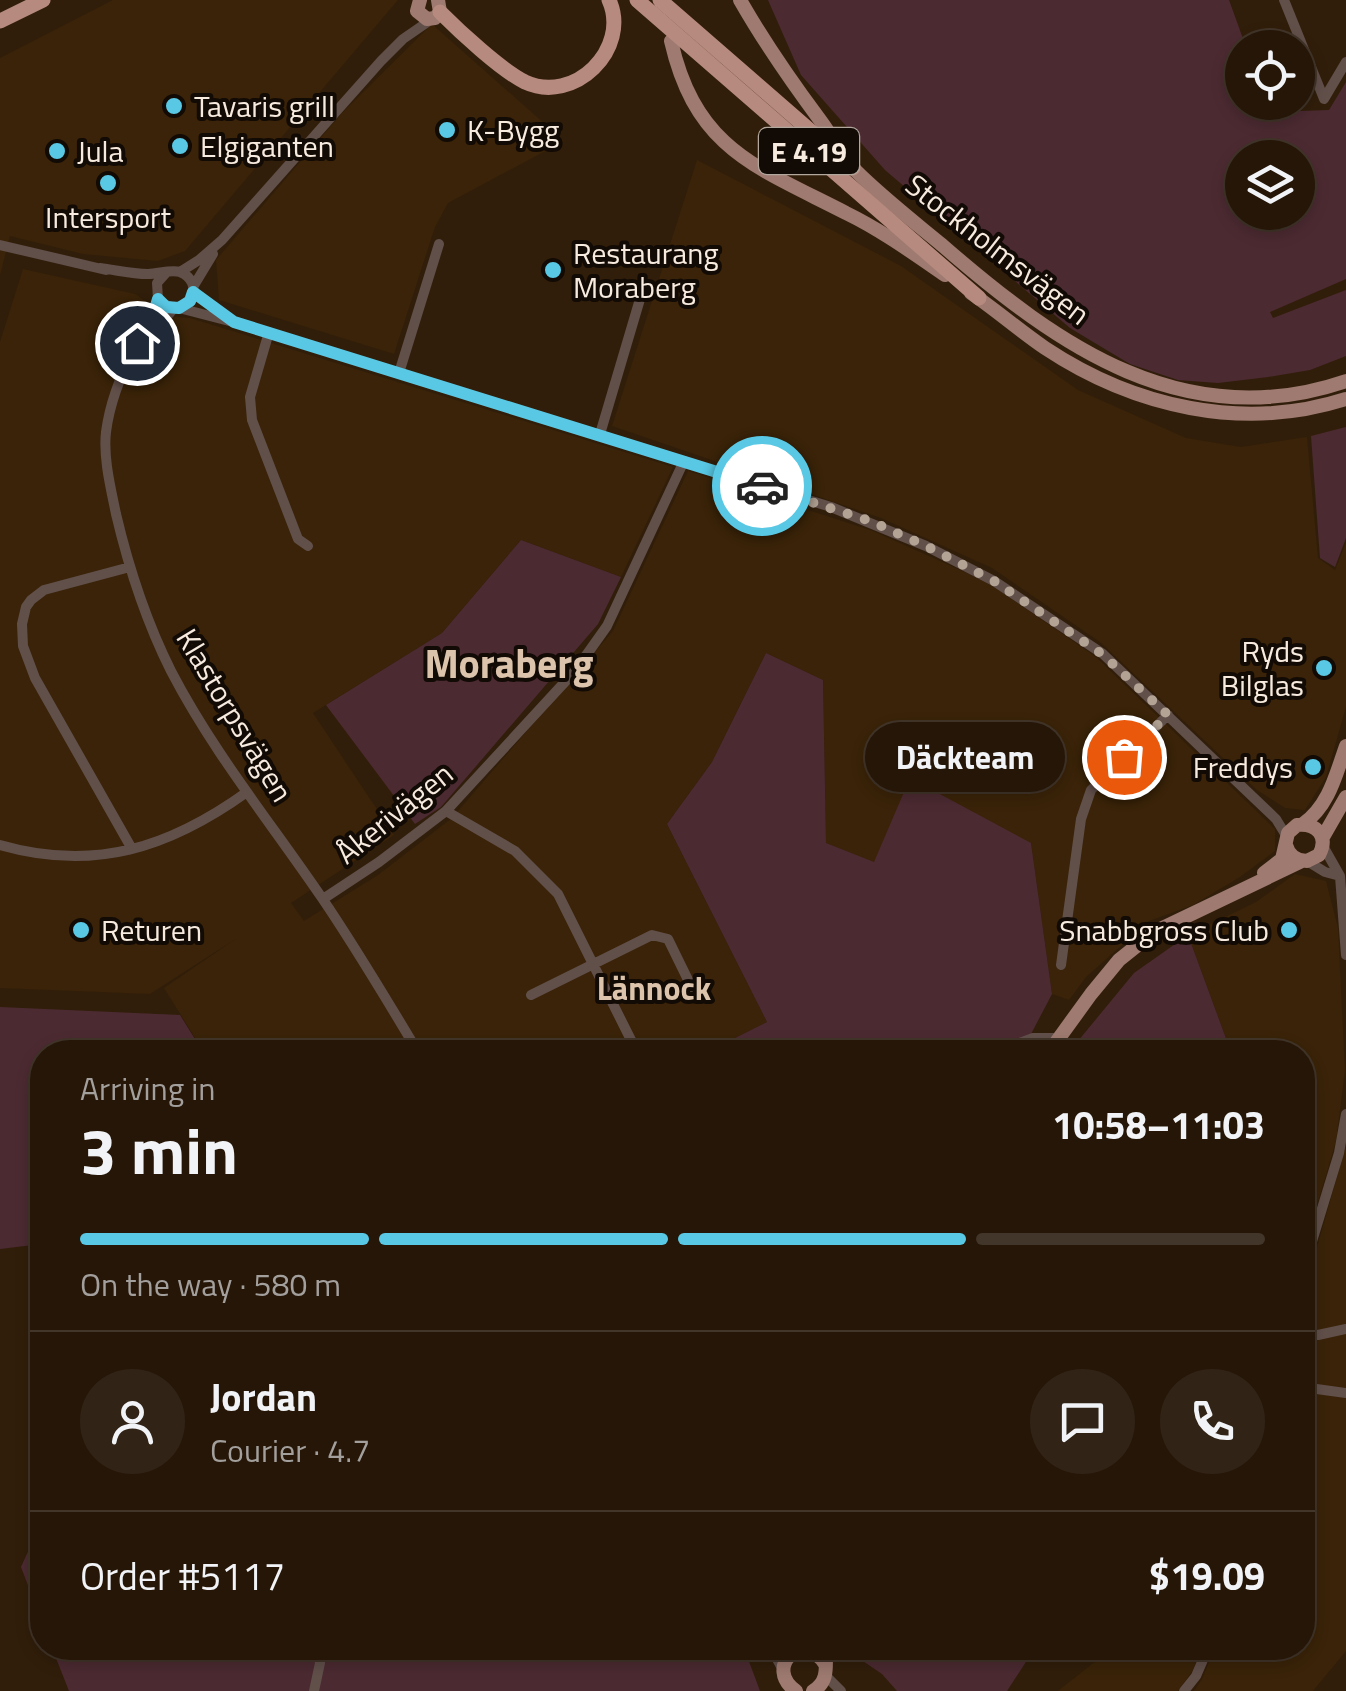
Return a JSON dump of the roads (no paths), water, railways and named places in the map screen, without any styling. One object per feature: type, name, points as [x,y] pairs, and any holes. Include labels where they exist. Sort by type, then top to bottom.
[{"type":"highway","points":[[0,18],[28,0]]},
{"type":"highway","points":[[0,18],[43,0]]},
{"type":"highway","points":[[439,7],[511,73],[538,86],[553,86],[582,78],[605,55],[614,28],[608,0]]},
{"type":"highway","name":"E 4.19","points":[[637,0],[978,298]]},
{"type":"highway","name":"E 4.19","points":[[660,0],[853,168]]},
{"type":"main road","name":"Stockholmsvägen","points":[[740,0],[776,61],[853,168],[1020,310],[1076,347],[1133,376],[1188,392],[1250,398],[1307,391],[1346,381]]},
{"type":"main road","points":[[419,5],[424,18],[439,7]]},
{"type":"main road","name":"Stockholmsvägen","points":[[672,42],[676,64],[702,118],[747,162],[874,229],[1074,365],[1126,390],[1168,404],[1212,412],[1257,414],[1308,408],[1346,398]]},
{"type":"main road","points":[[1248,886],[1282,859],[1293,828],[1316,814],[1346,746]]},
{"type":"main road","points":[[1058,1038],[1119,960],[1154,932],[1319,854],[1346,797]]},
{"type":"main road","points":[[1300,824],[1317,828],[1323,842]]},
{"type":"main road","points":[[1286,841],[1291,856],[1304,861]]},
{"type":"main road","points":[[787,1660],[783,1670],[791,1689]]},
{"type":"main road","points":[[820,1660],[825,1670]]},
{"type":"main road","points":[[813,1691],[822,1684],[825,1660]]},
{"type":"street","points":[[1284,0],[1324,99],[1346,62]]},
{"type":"street","points":[[402,39],[419,5]]},
{"type":"street","points":[[100,268],[144,274],[180,272],[199,260],[222,240],[402,39],[439,7]]},
{"type":"street","points":[[176,309],[190,301],[222,240]]},
{"type":"street","points":[[0,244],[142,281],[166,307],[269,332],[684,460],[870,521],[926,546],[1022,598],[1102,654],[1276,818],[1286,841]]},
{"type":"street","points":[[399,372],[440,244]]},
{"type":"street","points":[[180,272],[189,278],[193,290],[234,322]]},
{"type":"street","points":[[157,294],[158,280],[166,273]]},
{"type":"street","points":[[600,434],[644,289]]},
{"type":"street","name":"Klastorpsvägen","points":[[157,294],[153,316],[112,400],[105,437],[114,505],[130,566],[156,640],[198,717],[323,900],[410,1040]]},
{"type":"street","name":"Klastorpsvägen","points":[[124,370],[176,309]]},
{"type":"street","points":[[269,332],[250,397],[252,420],[298,539],[308,546]]},
{"type":"street","name":"Åkerivägen","points":[[323,900],[446,811],[575,670],[607,626],[684,460]]},
{"type":"street","points":[[130,566],[44,590],[30,600],[22,624],[27,662],[132,849]]},
{"type":"street","points":[[1061,965],[1081,819],[1091,790],[1168,715]]},
{"type":"street","points":[[0,845],[62,857],[132,849],[203,820],[247,792]]},
{"type":"street","points":[[446,811],[515,851],[558,894],[632,1040]]},
{"type":"street","points":[[1276,818],[1300,824]]},
{"type":"street","points":[[1323,842],[1343,876],[1346,955]]},
{"type":"street","points":[[1304,861],[1343,876]]},
{"type":"street","points":[[531,995],[652,935],[668,939],[692,988]]},
{"type":"street","points":[[1028,1040],[1058,1038]]},
{"type":"street","points":[[1315,1231],[1339,1153],[1346,1114]]},
{"type":"street","points":[[1315,1334],[1346,1329]]},
{"type":"street","points":[[1315,1389],[1346,1393]]},
{"type":"street","points":[[314,1691],[320,1660]]},
{"type":"street","points":[[777,1660],[783,1670]]},
{"type":"street","points":[[1184,1691],[1203,1660]]},
{"type":"street","points":[[825,1670],[841,1691]]},
{"type":"place","name":"Tavaris grill","points":[[174,106]]},
{"type":"place","name":"K-Bygg","points":[[447,130]]},
{"type":"place","name":"Elgiganten","points":[[180,146]]},
{"type":"place","name":"Jula","points":[[57,151]]},
{"type":"place","name":"Intersport","points":[[108,183]]},
{"type":"place","name":"Restaurang Moraberg","points":[[553,270]]},
{"type":"place","name":"Ryds Bilglas","points":[[1324,668]]},
{"type":"place","name":"Däckteam","points":[[1124,757]]},
{"type":"place","name":"Freddys","points":[[1313,767]]},
{"type":"place","name":"Returen","points":[[81,930]]},
{"type":"place","name":"Snabbgross Club","points":[[1289,930]]},
{"type":"district","name":"Moraberg","points":[[509,663]]},
{"type":"district","name":"Lännock","points":[[654,988]]}]
